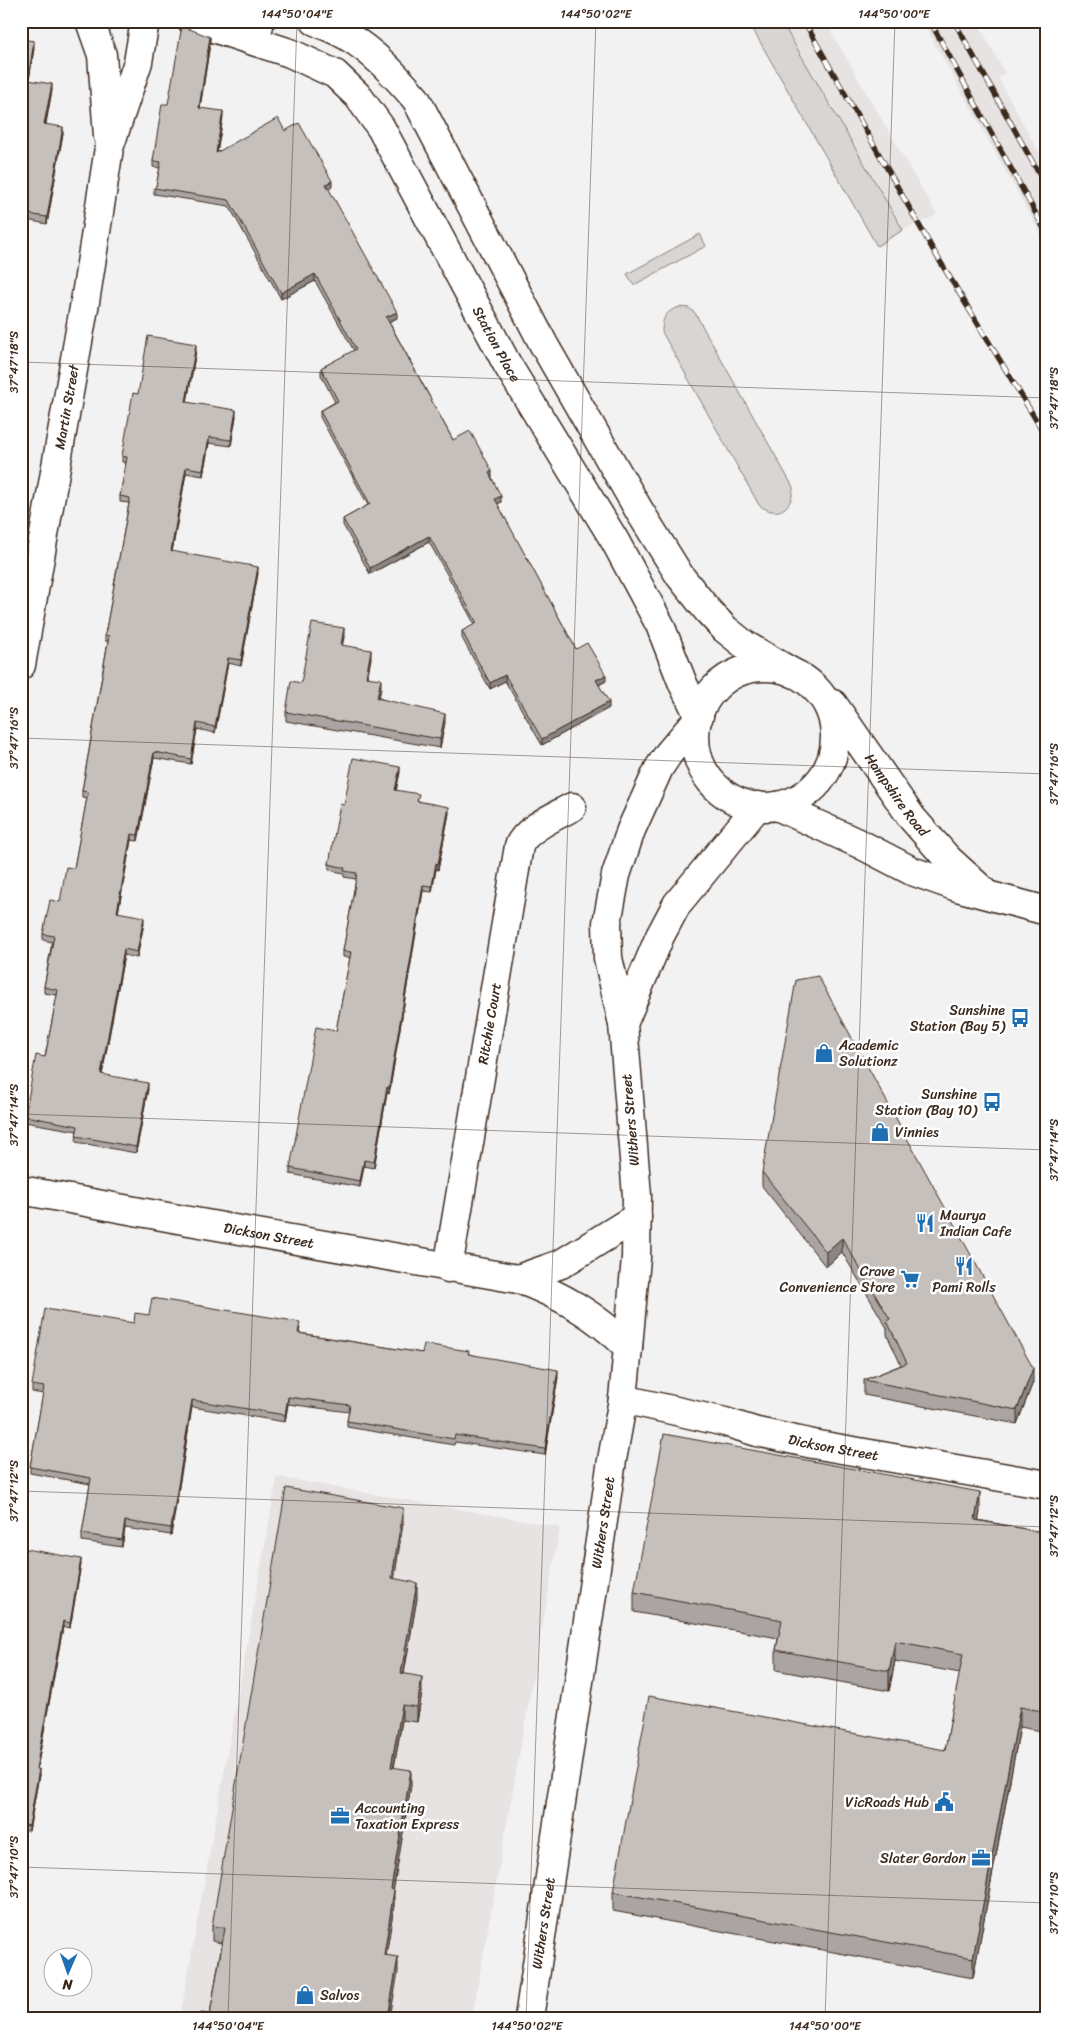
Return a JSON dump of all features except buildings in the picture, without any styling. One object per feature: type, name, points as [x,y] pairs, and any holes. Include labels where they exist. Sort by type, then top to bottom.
[{"type":"street","name":"Martin Street","points":[[90,21],[102,56],[109,148]]},
{"type":"street","name":"Martin Street","points":[[21,665],[83,312],[109,148],[138,62],[145,21]]},
{"type":"street","name":"Station Place","points":[[192,21],[257,31],[290,53],[334,74],[358,96],[381,128],[507,364],[620,549],[660,625],[698,718]]},
{"type":"street","points":[[315,21],[366,48],[416,99],[544,345],[640,512],[680,576],[708,611],[744,645],[803,679],[828,705],[835,728],[834,752],[831,763],[818,784],[788,803],[767,806],[735,800],[716,786],[702,767],[695,744],[698,718],[704,702],[723,681],[750,669],[779,668],[803,679]]},
{"type":"street","points":[[507,364],[544,345]]},
{"type":"street","name":"Hampshire Road","points":[[803,679],[843,717],[876,769],[912,818],[958,869],[989,896]]},
{"type":"street","name":"Withers Street","points":[[529,2018],[622,1399],[628,1347],[637,1196],[623,1024],[610,968],[606,939],[607,923],[616,875],[631,830],[659,768],[698,718]]},
{"type":"street","name":"Hampshire Road","points":[[767,806],[862,845],[912,872],[989,896],[1047,911]]},
{"type":"street","name":"Withers Street","points":[[623,1024],[660,936],[677,904],[767,806]]},
{"type":"street","name":"Ritchie Court","points":[[448,1268],[519,846],[528,832],[572,807]]},
{"type":"street","name":"Dickson Street","points":[[21,1190],[448,1268],[518,1279],[560,1296],[577,1306],[603,1324],[628,1347]]},
{"type":"street","name":"Dickson Street","points":[[518,1279],[561,1264],[637,1217]]},
{"type":"street","name":"Dickson Street","points":[[622,1399],[813,1444],[1047,1485]]},
{"type":"shaded area","points":[[748,21],[781,21],[903,230],[877,246]]},
{"type":"shaded area","points":[[781,21],[825,21],[937,215],[903,230]]},
{"type":"shaded area","points":[[915,21],[977,21],[1005,73],[998,78],[1047,167],[1047,246],[926,28],[920,31]]},
{"type":"shaded area","points":[[700,234],[706,246],[634,285],[627,274]]},
{"type":"shaded area","points":[[680,307],[689,308],[695,313],[793,487],[790,501],[783,509],[772,511],[759,505],[662,332],[666,315],[671,310]]},
{"type":"shaded area","points":[[277,1477],[560,1527],[472,2018],[180,2018]]},
{"type":"railway","points":[[804,21],[932,248],[1047,438]]},
{"type":"railway","points":[[930,21],[1047,234]]},
{"type":"railway","points":[[954,21],[1047,188]]},
{"type":"place","name":"Sunshine Station (Bay 5)","points":[[1020,1018]]},
{"type":"place","name":"Academic Solutionz","points":[[824,1053]]},
{"type":"place","name":"Sunshine Station (Bay 10)","points":[[992,1102]]},
{"type":"place","name":"Vinnies","points":[[880,1132]]},
{"type":"place","name":"Maurya Indian Cafe","points":[[925,1223]]},
{"type":"place","name":"Pami Rolls","points":[[964,1266]]},
{"type":"place","name":"Crave Convenience Store","points":[[910,1279]]},
{"type":"place","name":"VicRoads Hub","points":[[944,1802]]},
{"type":"place","name":"Accounting Taxation Express","points":[[340,1816]]},
{"type":"place","name":"Slater Gordon","points":[[981,1858]]},
{"type":"place","name":"Salvos","points":[[305,1995]]}]
